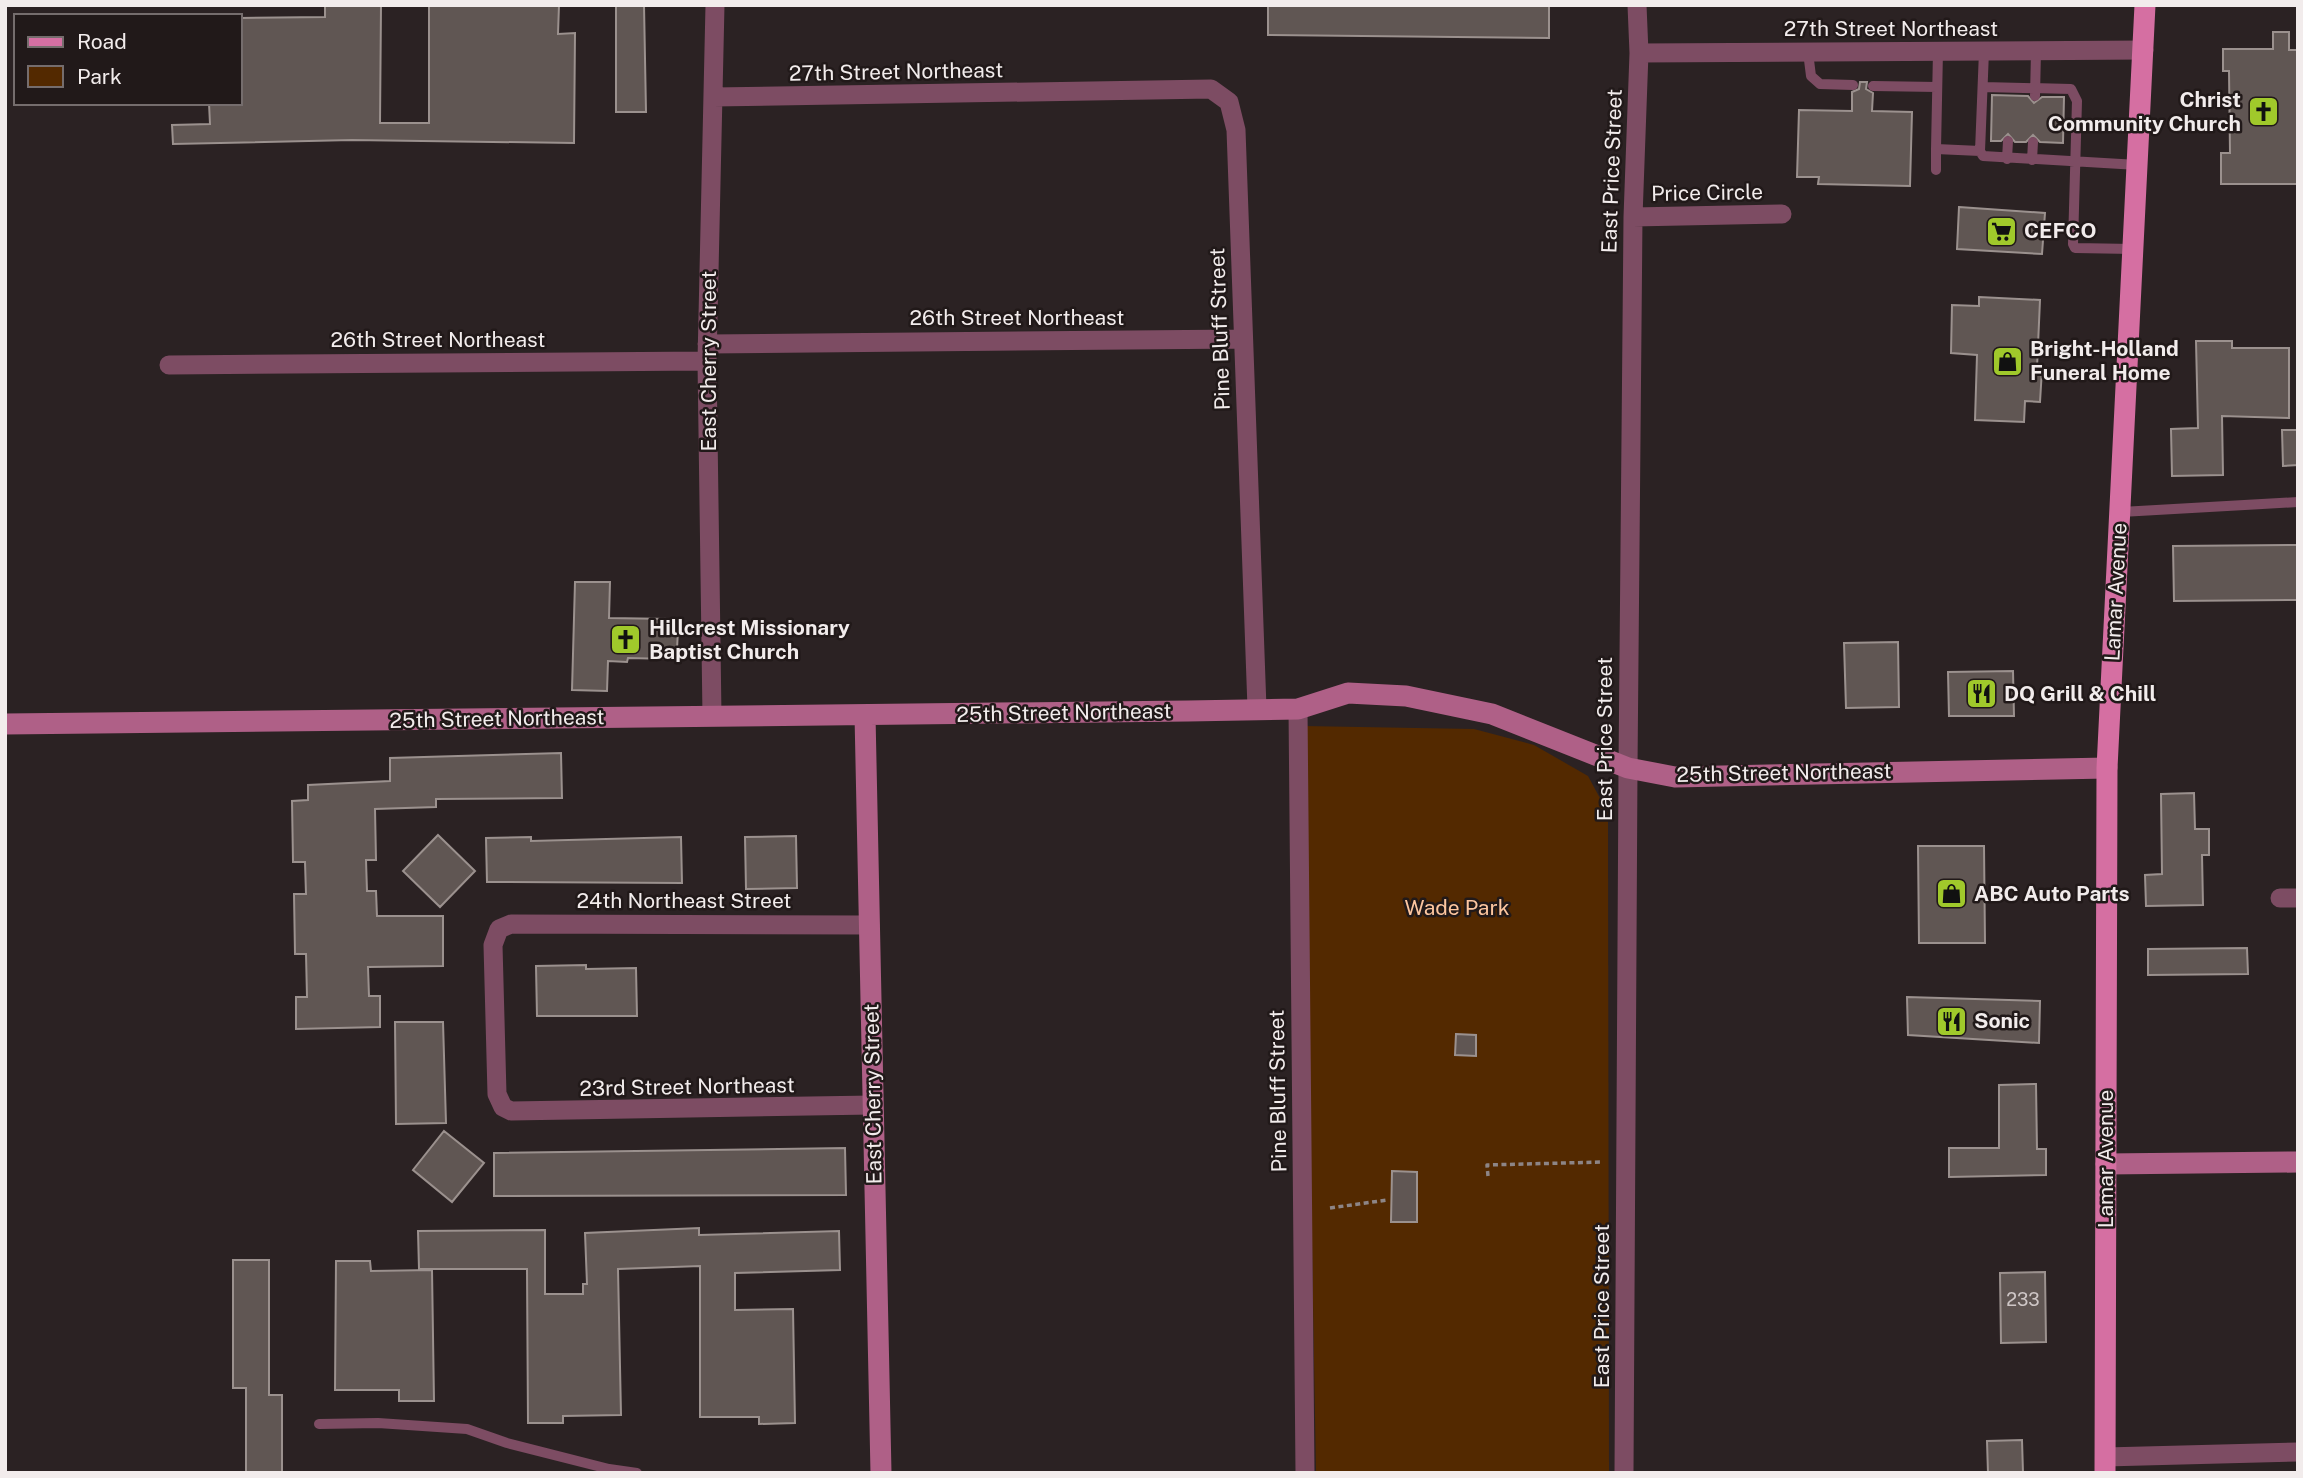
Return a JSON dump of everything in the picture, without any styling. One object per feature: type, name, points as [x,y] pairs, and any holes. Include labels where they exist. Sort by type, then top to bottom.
[{"type":"main road","name":"Lamar Avenue","points":[[2105,1465],[2107,768],[2145,5]]},
{"type":"street","name":"East Cherry Street","points":[[712,716],[707,352],[715,5]]},
{"type":"street","name":"East Price Street","points":[[1625,1473],[1628,768],[1633,217],[1639,53],[1637,5]]},
{"type":"street","name":"27th Street Northeast","points":[[1639,53],[2144,50]]},
{"type":"street","name":"Pine Bluff Street","points":[[1080,93],[1210,89],[1229,102],[1236,130],[1257,708]]},
{"type":"street","name":"27th Street Northeast","points":[[713,97],[1080,93]]},
{"type":"street","name":"Price Circle","points":[[1633,217],[1782,214]]},
{"type":"street","name":"26th Street Northeast","points":[[169,365],[1243,339]]},
{"type":"street","name":"25th Street Northeast","points":[[5,724],[1298,709],[1348,693],[1406,696],[1492,714],[1628,768],[1675,777],[2107,768]]},
{"type":"street","name":"Pine Bluff Street","points":[[1298,709],[1305,1473]]},
{"type":"street","name":"East Cherry Street","points":[[865,715],[881,1473]]},
{"type":"street","name":"24th Northeast Street","points":[[503,1107],[497,1094],[493,945],[499,929],[510,923],[870,925]]},
{"type":"street","name":"23rd Street Northeast","points":[[503,1107],[511,1111],[543,1113],[873,1105]]},
{"type":"street","points":[[2106,1164],[2298,1162]]},
{"type":"street","points":[[2105,1465],[2298,1452]]},
{"type":"lane","points":[[1936,170],[1938,51]]},
{"type":"lane","points":[[1980,151],[1984,51]]},
{"type":"lane","points":[[2035,92],[2036,51]]},
{"type":"lane","points":[[1808,52],[1811,76],[1820,84],[1853,85]]},
{"type":"lane","points":[[1873,86],[1937,87]]},
{"type":"lane","points":[[1983,87],[2035,92],[2071,89],[2076,94],[2075,248],[2134,249]]},
{"type":"lane","points":[[2007,159],[2008,141]]},
{"type":"lane","points":[[2032,160],[2033,142]]},
{"type":"lane","points":[[1936,149],[1980,151],[1988,158],[2138,165]]},
{"type":"lane","points":[[2121,512],[2298,502]]},
{"type":"lane","points":[[319,1424],[378,1423],[467,1429],[520,1447],[609,1469],[637,1473]]},
{"type":"path","points":[[1488,1176],[1487,1165],[1602,1163]]},
{"type":"path","points":[[1329,1208],[1387,1200]]},
{"type":"green space","name":"Wade Park","points":[[1303,726],[1474,729],[1534,745],[1588,776],[1608,813],[1609,1473],[1316,1473]]},
{"type":"building","points":[[325,5],[381,5],[380,123],[429,123],[429,5],[559,5],[558,34],[575,33],[574,143],[352,140],[173,144],[172,125],[210,124],[209,105],[242,105],[242,18],[325,17]]},
{"type":"building","points":[[616,5],[644,5],[646,112],[616,112]]},
{"type":"building","points":[[1268,5],[1549,5],[1549,38],[1268,35]]},
{"type":"building","name":"Christ Community Church","points":[[2273,32],[2289,32],[2289,50],[2298,50],[2298,184],[2221,184],[2221,153],[2230,153],[2229,71],[2223,71],[2223,49],[2273,49]]},
{"type":"building","points":[[1860,82],[1867,82],[1866,89],[1873,93],[1872,111],[1912,112],[1910,186],[1818,184],[1819,177],[1797,177],[1799,110],[1852,111],[1852,92],[1859,89]]},
{"type":"building","points":[[1992,95],[2028,96],[2034,103],[2042,97],[2064,97],[2063,143],[2040,142],[2033,135],[2026,142],[2015,142],[2008,134],[2001,141],[1991,141]]},
{"type":"building","name":"CEFCO","points":[[1959,207],[2045,213],[2042,254],[1957,249]]},
{"type":"building","name":"Bright-Holland Funeral Home","points":[[1979,297],[2040,300],[2037,368],[2042,369],[2040,402],[2025,401],[2024,422],[1975,420],[1977,355],[1951,353],[1952,305],[1979,306]]},
{"type":"building","points":[[2196,341],[2232,341],[2232,348],[2289,348],[2289,418],[2222,416],[2223,475],[2172,476],[2171,429],[2198,428]]},
{"type":"building","points":[[2282,430],[2298,430],[2298,465],[2283,466]]},
{"type":"building","points":[[2298,545],[2298,600],[2174,601],[2173,546]]},
{"type":"building","name":"Hillcrest Missionary Baptist Church","points":[[575,582],[610,582],[609,618],[671,619],[671,630],[678,630],[677,649],[670,649],[670,659],[628,658],[627,662],[608,661],[607,691],[572,690]]},
{"type":"building","points":[[1898,642],[1899,707],[1846,708],[1844,643]]},
{"type":"building","name":"DQ Grill & Chill","points":[[2013,671],[2014,716],[1949,716],[1948,672]]},
{"type":"building","points":[[561,753],[562,798],[436,799],[436,807],[375,809],[376,860],[366,860],[367,891],[376,891],[377,916],[443,916],[443,966],[368,967],[369,996],[380,996],[380,1027],[296,1029],[296,997],[307,997],[306,954],[295,954],[294,894],[306,894],[305,862],[293,862],[292,801],[308,800],[308,785],[390,781],[390,758]]},
{"type":"building","points":[[2194,793],[2195,829],[2209,829],[2209,855],[2202,855],[2203,905],[2146,906],[2145,875],[2162,874],[2161,794]]},
{"type":"building","points":[[438,835],[475,871],[440,907],[403,871]]},
{"type":"building","points":[[796,836],[797,888],[746,889],[745,837]]},
{"type":"building","points":[[531,837],[531,841],[681,837],[682,883],[487,882],[486,838]]},
{"type":"building","name":"ABC Auto Parts","points":[[1918,846],[1984,846],[1985,943],[1919,943]]},
{"type":"building","points":[[2247,948],[2248,974],[2148,975],[2148,949]]},
{"type":"building","points":[[586,965],[586,969],[636,968],[637,1016],[537,1016],[536,966]]},
{"type":"building","name":"Sonic","points":[[1907,997],[2040,1001],[2039,1043],[1908,1035]]},
{"type":"building","points":[[395,1022],[443,1022],[446,1123],[396,1124]]},
{"type":"building","points":[[1456,1034],[1476,1035],[1476,1056],[1455,1055]]},
{"type":"building","points":[[2036,1084],[2037,1149],[2046,1149],[2046,1175],[1949,1177],[1949,1148],[1999,1148],[1999,1085]]},
{"type":"building","points":[[444,1131],[484,1163],[452,1202],[413,1170]]},
{"type":"building","points":[[845,1148],[846,1195],[494,1196],[494,1153]]},
{"type":"building","points":[[1392,1171],[1417,1172],[1417,1222],[1391,1222]]},
{"type":"building","points":[[699,1228],[699,1235],[839,1231],[840,1270],[735,1273],[735,1310],[793,1309],[795,1423],[759,1424],[759,1417],[700,1417],[700,1266],[618,1269],[621,1415],[563,1416],[563,1423],[528,1423],[527,1269],[419,1269],[418,1231],[545,1230],[545,1294],[583,1294],[583,1284],[587,1284],[585,1233]]},
{"type":"building","points":[[233,1260],[269,1260],[269,1395],[282,1395],[282,1473],[246,1473],[246,1388],[233,1388]]},
{"type":"building","points":[[336,1261],[370,1261],[371,1271],[432,1270],[434,1401],[399,1401],[399,1390],[335,1390]]},
{"type":"building","points":[[2045,1272],[2046,1342],[2001,1343],[2000,1273]]},
{"type":"building","points":[[2022,1440],[2023,1473],[1988,1473],[1987,1441]]},
{"type":"place","name":"Christ Community Church","points":[[2264,112]]},
{"type":"place","name":"CEFCO","points":[[2001,231]]},
{"type":"place","name":"Bright-Holland Funeral Home","points":[[2007,361]]},
{"type":"place","name":"Hillcrest Missionary Baptist Church","points":[[626,640]]},
{"type":"place","name":"DQ Grill & Chill","points":[[1981,694]]},
{"type":"place","name":"ABC Auto Parts","points":[[1951,894]]},
{"type":"place","name":"Sonic","points":[[1951,1021]]}]
